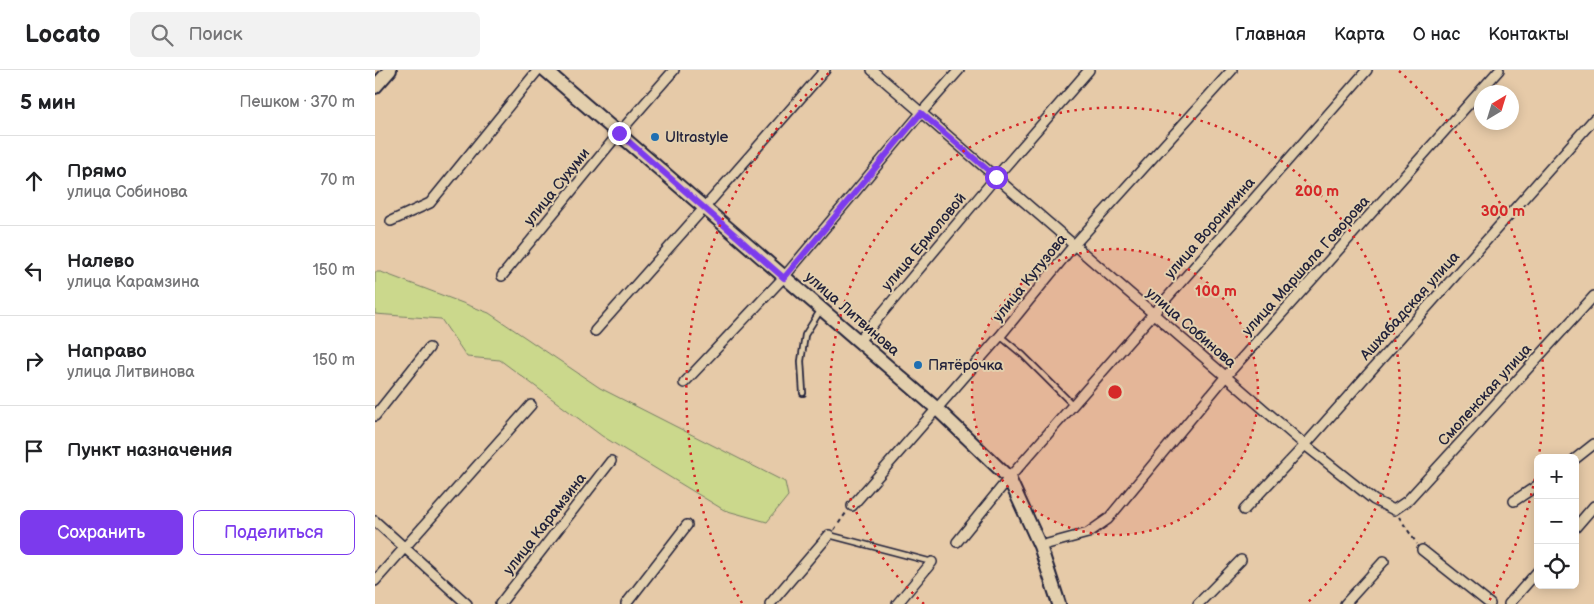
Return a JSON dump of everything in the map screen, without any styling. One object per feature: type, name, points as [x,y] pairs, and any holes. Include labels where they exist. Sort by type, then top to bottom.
[{"type":"street","points":[[375,86],[389,70]]},
{"type":"street","points":[[391,221],[430,203],[538,70]]},
{"type":"street","name":"улица Литвинова","points":[[545,70],[936,408],[1009,478],[1040,546],[1059,604]]},
{"type":"street","name":"улица Сухуми","points":[[502,276],[619,133],[674,70]]},
{"type":"street","points":[[595,330],[705,208],[825,70]]},
{"type":"street","name":"улица Собинова","points":[[871,70],[1305,445],[1374,500],[1394,510]]},
{"type":"street","points":[[683,383],[784,278],[959,70]]},
{"type":"street","name":"улица Ермоловой","points":[[859,342],[996,177],[1089,70]]},
{"type":"street","name":"улица Кутузова","points":[[852,506],[1000,336],[1074,245],[1231,70]]},
{"type":"street","name":"улица Воронихина","points":[[957,542],[1009,478],[1367,70]]},
{"type":"street","name":"улица Маршала Говорова","points":[[1040,546],[1087,533],[1108,519],[1226,376],[1499,70]]},
{"type":"street","name":"Ашхабадская улица","points":[[1244,510],[1305,445],[1594,119]]},
{"type":"street","name":"Смоленская улица","points":[[1394,510],[1407,501],[1594,296]]},
{"type":"street","points":[[375,416],[429,348]]},
{"type":"street","points":[[375,581],[531,405]]},
{"type":"street","points":[[1579,456],[1594,444]]},
{"type":"street","name":"улица Карамзина","points":[[500,604],[611,461]]},
{"type":"street","points":[[1514,501],[1534,488]]},
{"type":"street","points":[[1579,523],[1594,506]]},
{"type":"street","points":[[375,521],[467,604]]},
{"type":"street","points":[[625,604],[687,525]]},
{"type":"street","points":[[770,604],[829,536]]},
{"type":"street","points":[[1422,550],[1490,604]]},
{"type":"street","points":[[1198,604],[1241,560]]},
{"type":"street","points":[[1345,604],[1384,561]]},
{"type":"street","points":[[897,604],[932,562]]},
{"type":"street","points":[[1509,604],[1534,576]]},
{"type":"lane","points":[[803,393],[801,361],[805,335],[821,310]]},
{"type":"lane","points":[[1000,336],[1023,355],[1073,405]]},
{"type":"lane","points":[[829,536],[932,562]]},
{"type":"path","points":[[829,536],[852,506]]},
{"type":"path","points":[[1394,510],[1422,550]]},
{"type":"green space","points":[[375,272],[381,272],[489,313],[600,388],[785,482],[788,496],[767,522],[724,510],[602,436],[500,360],[467,357],[441,319],[375,314]]},
{"type":"place","name":"Ultrastyle","points":[[655,137]]},
{"type":"place","name":"Пятёрочка","points":[[918,365]]},
{"type":"route","points":[[619,133],[784,278],[921,113],[996,177]]}]
